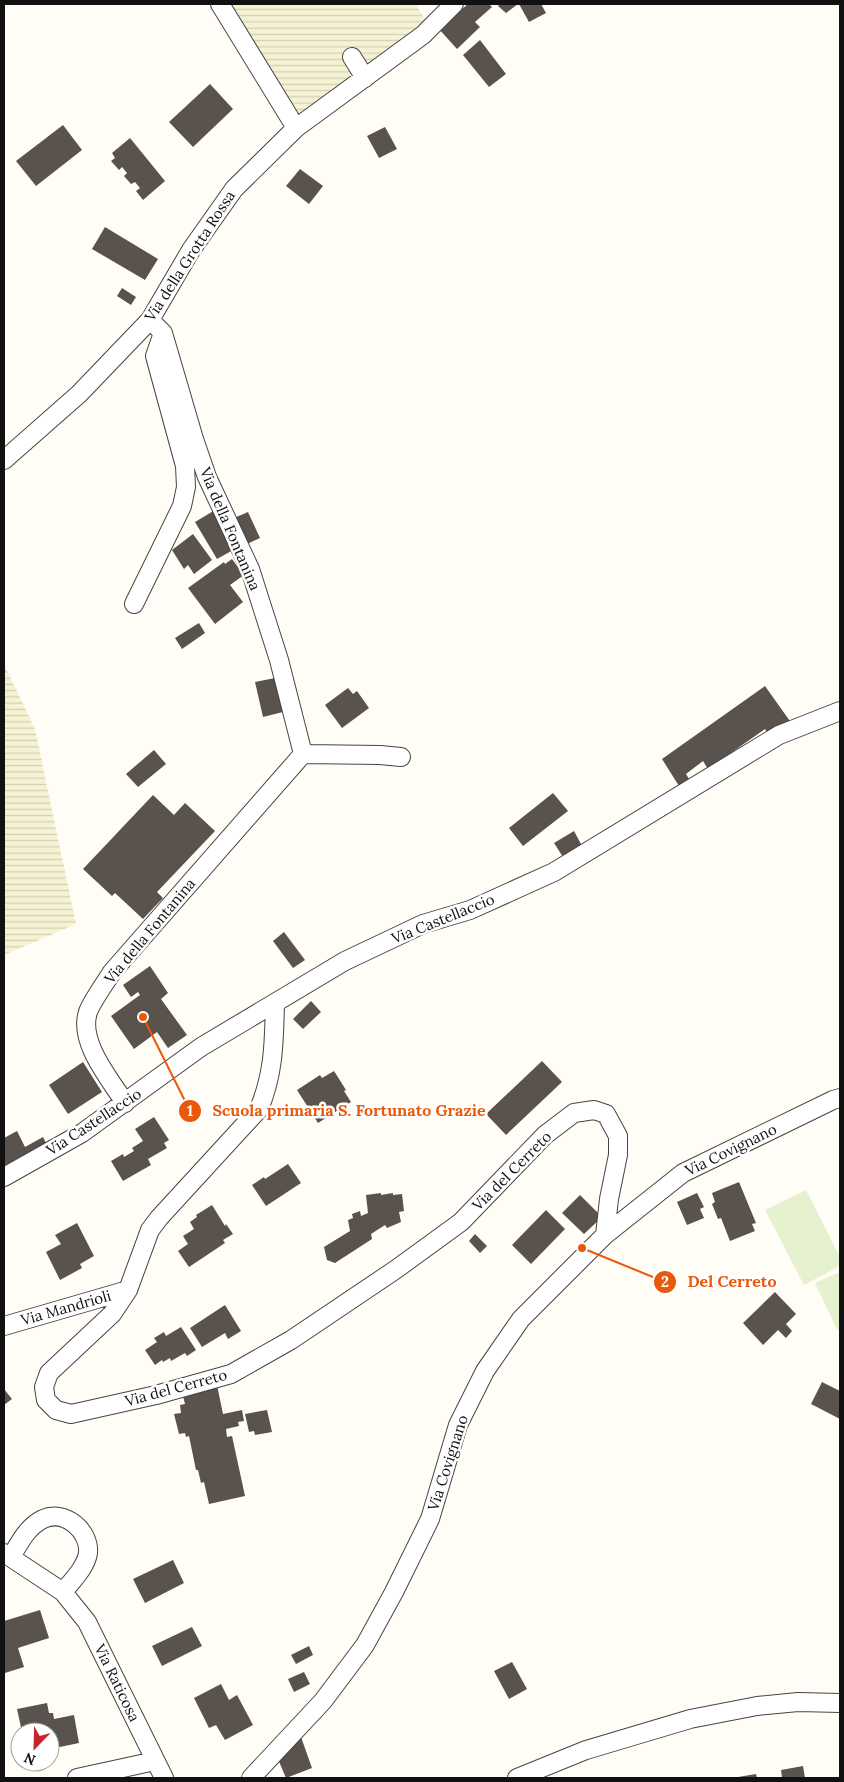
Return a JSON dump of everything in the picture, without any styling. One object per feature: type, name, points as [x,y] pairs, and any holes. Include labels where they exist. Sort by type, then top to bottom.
[{"type":"street","points":[[220,4],[296,128]]},
{"type":"street","name":"Via della Grotta Rossa","points":[[4,460],[79,394],[150,320],[191,250],[234,189],[296,128],[423,35],[454,4]]},
{"type":"street","points":[[352,57],[364,78]]},
{"type":"street","name":"Via della Fontanina","points":[[125,1103],[90,1046],[86,1029],[88,1012],[112,972],[303,754],[279,660],[250,569],[207,477],[163,333],[150,320]]},
{"type":"street","name":"Via della Fontanina","points":[[134,604],[182,506],[186,487],[185,466],[155,356],[163,333]]},
{"type":"street","name":"Via Castellaccio","points":[[4,1177],[82,1133],[201,1047],[345,961],[423,924],[470,910],[554,872],[779,735],[840,711]]},
{"type":"street","points":[[303,754],[401,757]]},
{"type":"street","name":"Via del Cerreto","points":[[275,1003],[274,1046],[268,1088],[259,1109],[150,1230],[128,1290],[112,1314],[49,1373],[44,1386],[46,1400],[56,1410],[70,1414],[156,1395],[231,1374],[291,1340],[395,1270],[461,1222],[546,1135],[574,1113],[594,1110],[606,1114],[618,1136],[618,1155],[609,1199],[605,1235]]},
{"type":"street","name":"Via Covignano","points":[[251,1778],[323,1701],[365,1645],[430,1519],[458,1424],[485,1371],[521,1319],[605,1235],[683,1173],[840,1098]]},
{"type":"street","name":"Via Mandrioli","points":[[4,1326],[128,1290]]},
{"type":"street","name":"Via Raticosa","points":[[63,1592],[81,1569],[88,1554],[87,1542],[79,1527],[71,1521],[45,1518],[26,1531],[7,1555],[63,1592],[87,1622],[164,1778]]},
{"type":"street","points":[[517,1778],[586,1750],[690,1719],[757,1706],[798,1702],[840,1703]]},
{"type":"street","points":[[77,1778],[155,1762]]},
{"type":"shaded area","points":[[228,4],[416,4],[425,21],[300,115]]},
{"type":"shaded area","points":[[4,664],[35,729],[76,924],[4,955]]},
{"type":"green space","points":[[806,1190],[840,1257],[840,1266],[804,1285],[765,1210]]},
{"type":"green space","points":[[840,1272],[840,1329],[837,1330],[815,1283]]},
{"type":"building","points":[[468,4],[489,4],[492,7],[475,22],[480,27],[457,49],[439,29]]},
{"type":"building","points":[[500,4],[518,4],[506,13],[498,6]]},
{"type":"building","points":[[519,4],[541,4],[546,13],[529,22]]},
{"type":"building","points":[[480,40],[506,74],[489,87],[463,55]]},
{"type":"building","points":[[210,84],[233,109],[193,147],[169,122]]},
{"type":"building","points":[[63,125],[82,150],[36,186],[16,161]]},
{"type":"building","points":[[385,127],[397,149],[379,158],[367,136]]},
{"type":"building","points":[[130,138],[165,181],[143,200],[136,191],[140,188],[135,182],[131,184],[124,176],[127,173],[122,167],[119,170],[111,161],[115,158],[112,153]]},
{"type":"building","points":[[300,169],[323,186],[309,204],[286,186]]},
{"type":"building","points":[[105,227],[158,259],[145,280],[92,249]]},
{"type":"building","points":[[122,288],[136,297],[131,305],[117,296]]},
{"type":"building","points":[[215,510],[235,549],[217,559],[195,522]]},
{"type":"building","points":[[248,512],[260,538],[245,545],[234,518]]},
{"type":"building","points":[[193,534],[212,560],[194,574],[188,565],[184,569],[172,550]]},
{"type":"building","points":[[232,559],[244,575],[230,585],[243,602],[215,624],[188,588],[224,562],[225,564]]},
{"type":"building","points":[[199,623],[205,633],[182,649],[175,638]]},
{"type":"building","points":[[280,677],[287,711],[263,717],[255,682]]},
{"type":"building","points":[[765,686],[792,724],[768,734],[765,729],[708,769],[703,761],[686,774],[689,779],[679,786],[662,759]]},
{"type":"building","points":[[348,688],[353,694],[357,691],[369,708],[342,728],[325,705]]},
{"type":"building","points":[[154,750],[166,764],[138,787],[126,774]]},
{"type":"building","points":[[553,793],[568,811],[523,846],[509,828]]},
{"type":"building","points":[[153,795],[174,815],[185,803],[215,831],[157,892],[163,898],[143,919],[115,893],[112,896],[83,869]]},
{"type":"building","points":[[574,831],[582,846],[563,857],[554,843]]},
{"type":"building","points":[[284,932],[305,960],[293,968],[273,941]]},
{"type":"building","points":[[150,966],[168,993],[161,999],[187,1035],[168,1048],[157,1032],[134,1049],[111,1016],[140,995],[138,992],[131,997],[123,985]]},
{"type":"building","points":[[311,1001],[321,1012],[303,1029],[293,1019]]},
{"type":"building","points":[[542,1061],[562,1082],[506,1135],[486,1114]]},
{"type":"building","points":[[83,1062],[102,1092],[68,1114],[49,1085]]},
{"type":"building","points":[[334,1071],[351,1102],[318,1123],[297,1090],[320,1075],[322,1078]]},
{"type":"building","points":[[154,1117],[169,1140],[164,1143],[167,1148],[148,1159],[151,1165],[123,1181],[111,1161],[123,1154],[124,1157],[134,1151],[132,1148],[143,1141],[135,1129]]},
{"type":"building","points":[[17,1131],[25,1147],[43,1137],[48,1147],[4,1171],[4,1138]]},
{"type":"building","points":[[288,1164],[301,1183],[266,1206],[252,1185]]},
{"type":"building","points":[[739,1182],[756,1223],[752,1224],[755,1231],[730,1241],[721,1218],[718,1219],[712,1204],[715,1202],[712,1193]]},
{"type":"building","points":[[381,1193],[381,1195],[402,1194],[404,1211],[399,1212],[401,1222],[387,1228],[385,1225],[371,1234],[372,1239],[335,1263],[327,1260],[324,1247],[350,1231],[348,1220],[353,1218],[352,1214],[360,1211],[361,1216],[368,1213],[366,1195]]},
{"type":"building","points":[[697,1193],[704,1207],[700,1209],[704,1218],[687,1225],[677,1202]]},
{"type":"building","points":[[580,1195],[602,1217],[584,1234],[562,1213]]},
{"type":"building","points":[[212,1205],[225,1226],[226,1224],[233,1234],[223,1240],[225,1243],[189,1267],[178,1251],[188,1244],[183,1236],[194,1229],[190,1222],[197,1217],[196,1215]]},
{"type":"building","points":[[546,1210],[565,1229],[531,1264],[512,1245]]},
{"type":"building","points":[[77,1223],[94,1256],[80,1264],[82,1268],[60,1280],[46,1252],[61,1244],[55,1235]]},
{"type":"building","points":[[475,1234],[487,1246],[480,1253],[469,1241]]},
{"type":"building","points":[[775,1292],[796,1314],[786,1324],[792,1331],[786,1338],[778,1330],[763,1345],[743,1323]]},
{"type":"building","points":[[225,1305],[241,1331],[228,1339],[225,1333],[202,1347],[190,1328]]},
{"type":"building","points":[[181,1327],[196,1350],[187,1356],[185,1353],[171,1361],[170,1358],[163,1362],[162,1360],[155,1365],[145,1350],[157,1342],[154,1338],[164,1332],[166,1336]]},
{"type":"building","points":[[822,1382],[840,1391],[840,1419],[811,1404]]},
{"type":"building","points":[[217,1385],[223,1414],[242,1410],[244,1421],[238,1422],[239,1426],[226,1429],[227,1437],[232,1436],[245,1496],[209,1504],[204,1482],[201,1483],[198,1470],[196,1470],[189,1436],[186,1437],[185,1433],[179,1434],[174,1414],[181,1413],[180,1405],[185,1404],[182,1392]]},
{"type":"building","points":[[4,1389],[12,1399],[4,1405]]},
{"type":"building","points":[[267,1410],[272,1432],[255,1435],[254,1431],[249,1432],[245,1414]]},
{"type":"building","points":[[173,1560],[184,1583],[145,1603],[133,1579]]},
{"type":"building","points":[[40,1610],[49,1638],[18,1648],[24,1667],[5,1673],[4,1621]]},
{"type":"building","points":[[192,1627],[202,1646],[162,1666],[152,1646]]},
{"type":"building","points":[[309,1646],[313,1655],[296,1664],[291,1655]]},
{"type":"building","points":[[512,1662],[527,1689],[509,1699],[494,1671]]},
{"type":"building","points":[[304,1672],[310,1684],[294,1692],[288,1679]]},
{"type":"building","points":[[221,1684],[229,1700],[237,1695],[253,1725],[225,1740],[216,1725],[209,1728],[194,1698]]},
{"type":"building","points":[[47,1703],[49,1713],[53,1713],[54,1719],[74,1715],[79,1743],[60,1747],[60,1722],[20,1722],[17,1709]]},
{"type":"building","points":[[301,1737],[312,1768],[286,1778],[278,1759]]},
{"type":"building","points":[[803,1766],[805,1778],[782,1778],[781,1770]]},
{"type":"building","points":[[756,1774],[757,1778],[738,1778],[738,1777]]},
{"type":"place","name":"Scuola primaria S. Fortunato Grazie","points":[[143,1017]]},
{"type":"place","name":"Del Cerreto","points":[[582,1248]]}]
